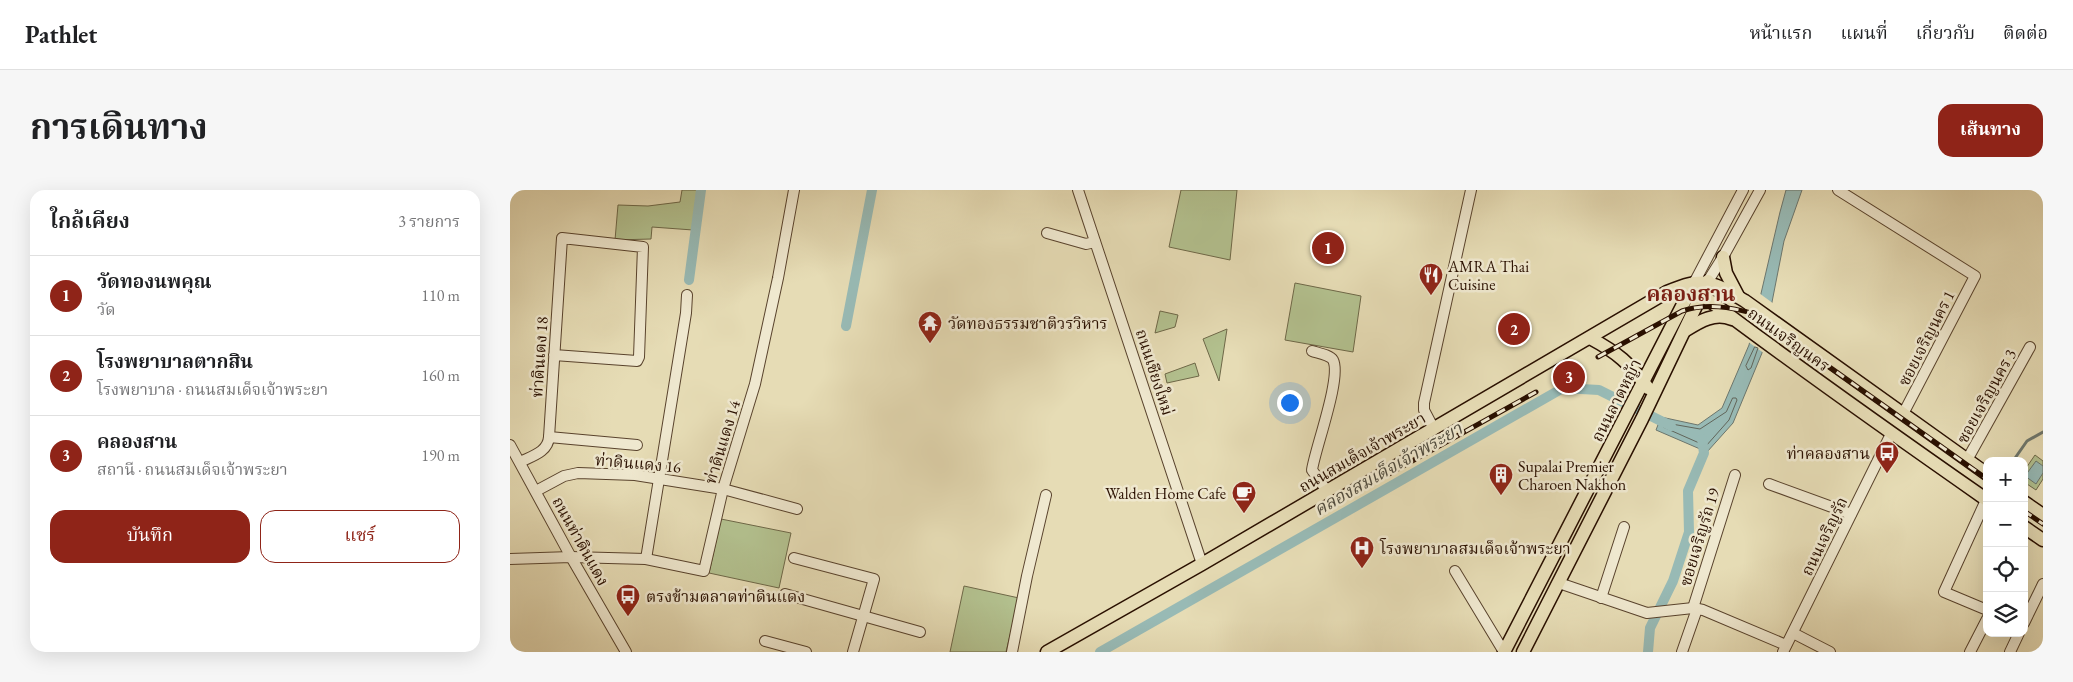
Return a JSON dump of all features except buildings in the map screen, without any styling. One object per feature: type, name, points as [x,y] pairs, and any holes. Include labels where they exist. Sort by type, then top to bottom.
[{"type":"main road","points":[[1723,257],[1726,274],[1742,299]]},
{"type":"main road","points":[[1694,283],[1708,281]]},
{"type":"main road","name":"ถนนเจริญนคร","points":[[1708,281],[1742,299],[1784,328],[1983,471]]},
{"type":"main road","name":"ถนนลาดหญ้า","points":[[1523,652],[1651,401],[1708,281]]},
{"type":"main road","name":"ถนนสมเด็จเจ้าพระยา","points":[[1047,652],[1202,564],[1667,292],[1694,283]]},
{"type":"main road","name":"ถนนเจริญนคร","points":[[1694,283],[1702,295],[1739,323],[1891,434],[1983,498]]},
{"type":"main road","name":"ถนนลาดหญ้า","points":[[1504,652],[1694,283]]},
{"type":"main road","points":[[1686,330],[1703,320],[1717,316],[1727,317],[1739,323]]},
{"type":"main road","points":[[1590,338],[1617,354],[1643,382],[1651,401]]},
{"type":"main road","points":[[1891,434],[1903,414]]},
{"type":"main road","points":[[2028,505],[2043,515]]},
{"type":"main road","points":[[2028,530],[2043,540]]},
{"type":"street","name":"ท่าดินแดง 14","points":[[510,559],[571,557],[646,559],[704,571],[722,489],[755,384],[778,278],[794,190]]},
{"type":"street","name":"ถนนเชียงใหม่","points":[[1078,190],[1202,564]]},
{"type":"street","points":[[1434,429],[1424,410],[1424,403],[1471,190]]},
{"type":"street","name":"ถนนลาดหญ้า","points":[[1694,283],[1743,190]]},
{"type":"street","name":"ถนนลาดหญ้า","points":[[1708,281],[1760,190]]},
{"type":"street","name":"ซอยเจริญนคร 1","points":[[1838,190],[1975,276],[1903,414]]},
{"type":"street","points":[[1047,233],[1086,244],[1095,242]]},
{"type":"street","name":"ท่าดินเดง 18","points":[[549,437],[554,356],[562,238],[643,247],[639,357],[634,361],[554,356]]},
{"type":"street","points":[[646,559],[686,313],[687,295]]},
{"type":"street","name":"ซอยเจริญนคร 3","points":[[1967,460],[2030,347]]},
{"type":"street","points":[[1312,350],[1333,359],[1334,365],[1332,398],[1312,470],[1327,491]]},
{"type":"street","name":"ถนนเจริญรัถ","points":[[1785,649],[1891,434]]},
{"type":"street","points":[[520,462],[544,449],[548,444],[549,437],[637,445]]},
{"type":"street","name":"ถนนท่าดินแดง","points":[[510,445],[571,557],[626,652]]},
{"type":"street","name":"ท่าดินแดง 16","points":[[536,491],[564,476],[578,473],[635,475],[722,489],[797,509]]},
{"type":"street","name":"ซอยเจริญรัถ 19","points":[[1682,652],[1735,475]]},
{"type":"street","points":[[1769,484],[1852,514]]},
{"type":"street","points":[[1012,652],[1046,495]]},
{"type":"street","points":[[1983,608],[1944,592],[1985,502]]},
{"type":"street","points":[[1559,584],[1601,598],[1624,527]]},
{"type":"street","points":[[794,558],[874,579],[853,652]]},
{"type":"street","points":[[1455,571],[1504,652]]},
{"type":"street","points":[[2028,615],[2043,584]]},
{"type":"street","points":[[785,594],[920,632]]},
{"type":"street","name":"ซอยเจริญรัถ 19","points":[[1601,598],[1647,613],[1695,609],[1785,649]]},
{"type":"street","points":[[1970,652],[1983,628]]},
{"type":"street","points":[[1792,633],[1830,652]]},
{"type":"street","points":[[2010,652],[2017,637]]},
{"type":"street","points":[[765,641],[806,652]]},
{"type":"green space","points":[[682,190],[699,190],[693,230],[652,227],[651,239],[615,240],[618,205],[648,206],[680,202]]},
{"type":"green space","points":[[1181,190],[1237,190],[1230,260],[1169,247]]},
{"type":"green space","points":[[1295,283],[1361,296],[1353,352],[1285,340]]},
{"type":"green space","points":[[1160,311],[1178,315],[1175,327],[1155,333]]},
{"type":"green space","points":[[1227,329],[1219,381],[1203,339]]},
{"type":"green space","points":[[1195,363],[1199,376],[1167,383],[1165,374]]},
{"type":"green space","points":[[2035,455],[2043,461],[2043,479],[2036,490],[2028,485],[2028,465]]},
{"type":"green space","points":[[721,519],[791,533],[779,588],[709,573]]},
{"type":"green space","points":[[964,586],[1019,598],[1006,652],[950,652]]},
{"type":"water","points":[[1786,190],[1802,190],[1784,241],[1762,353],[1733,423],[1707,452],[1656,430],[1661,417],[1698,425],[1722,408],[1749,345]]},
{"type":"water","points":[[2036,461],[2043,466],[2043,473],[2036,484],[2028,478],[2028,472]]},
{"type":"pier","points":[[1759,293],[1774,304],[1765,354],[1747,341]]},
{"type":"waterway","points":[[689,280],[701,190]]},
{"type":"waterway","points":[[846,326],[872,190]]},
{"type":"waterway","name":"คลองสมเด็จเจ้าพระยา","points":[[1100,652],[1563,388],[1599,390],[1671,426]]},
{"type":"waterway","points":[[2016,457],[2027,441],[2043,432]]},
{"type":"waterway","name":"คลองสาน","points":[[1648,652],[1650,628],[1673,581],[1689,532],[1688,491],[1704,453],[1702,439]]},
{"type":"railway","points":[[1598,357],[1682,311],[1700,307],[1718,307],[1737,309],[1755,314],[1983,476]]},
{"type":"railway","points":[[1387,475],[1536,392]]},
{"type":"railway","points":[[2028,514],[2043,524]]},
{"type":"place","name":"วัดทองนพคุณ","points":[[1328,248]]},
{"type":"place","name":"AMRA Thai Cuisine","points":[[1431,296]]},
{"type":"place","name":"โรงพยาบาลตากสิน","points":[[1514,329]]},
{"type":"place","name":"วัดทองธรรมชาติวรวิหาร","points":[[930,344]]},
{"type":"place","name":"คลองสาน","points":[[1569,377]]},
{"type":"place","name":"ท่าคลองสาน","points":[[1887,474]]},
{"type":"place","name":"Supalai Premier Charoen Nakhon","points":[[1501,496]]},
{"type":"place","name":"Walden Home Cafe","points":[[1244,514]]},
{"type":"place","name":"โรงพยาบาลสมเด็จเจ้าพระยา","points":[[1362,569]]},
{"type":"place","name":"ตรงข้ามตลาดท่าดินแดง","points":[[628,617]]},
{"type":"district","name":"คลองสาน","points":[[1691,294]]}]
